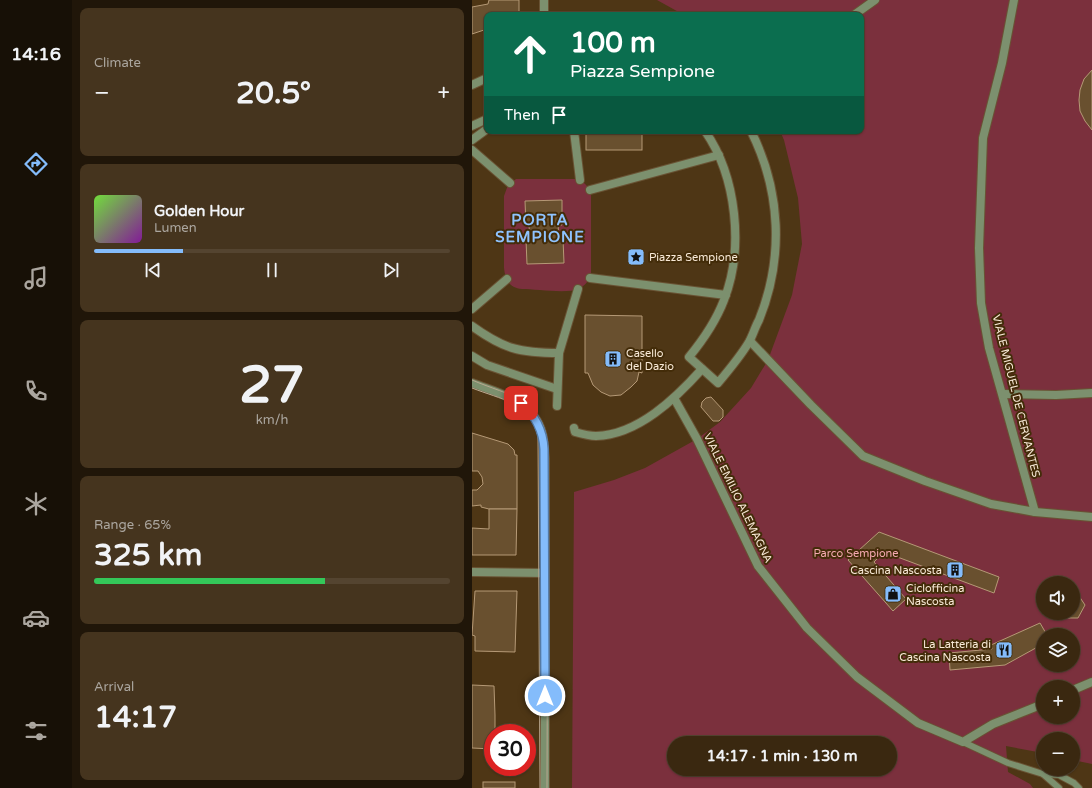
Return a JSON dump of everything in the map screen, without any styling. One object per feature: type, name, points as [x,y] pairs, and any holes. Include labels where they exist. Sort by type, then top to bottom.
[{"type":"street","points":[[544,0],[544,12]]},
{"type":"street","points":[[858,12],[875,0]]},
{"type":"street","name":"VIALE MIGUEL DE CERVANTES","points":[[1014,0],[1002,64],[983,138],[979,248],[981,304],[989,348],[1034,512]]},
{"type":"street","points":[[472,85],[484,79]]},
{"type":"street","points":[[472,126],[484,120]]},
{"type":"street","points":[[472,140],[484,131]]},
{"type":"street","points":[[574,134],[580,180]]},
{"type":"street","points":[[708,134],[719,155],[731,192],[735,222],[733,261],[726,296],[712,326],[689,357],[718,383],[750,341],[763,310],[772,278],[775,258],[776,224],[772,192],[764,163],[752,134]]},
{"type":"street","points":[[472,150],[510,183]]},
{"type":"street","points":[[590,190],[719,155]]},
{"type":"street","points":[[590,278],[726,296]]},
{"type":"street","points":[[472,308],[507,279]]},
{"type":"street","points":[[557,406],[559,353],[578,289]]},
{"type":"street","points":[[472,326],[500,343],[515,349],[533,353],[559,353]]},
{"type":"street","points":[[750,341],[811,405],[863,456],[991,504],[1034,512],[1092,516]]},
{"type":"street","points":[[472,356],[487,365],[557,389]]},
{"type":"street","points":[[574,428],[575,432],[596,436],[611,434],[631,427],[674,398],[702,369]]},
{"type":"street","points":[[472,383],[514,400],[527,408],[537,421],[542,432],[545,458],[545,788]]},
{"type":"street","points":[[1002,394],[1056,395],[1092,393]]},
{"type":"street","name":"VIALE EMILIO ALEMAGNA","points":[[674,398],[697,439],[758,566],[807,628],[857,677],[918,723],[963,742]]},
{"type":"street","points":[[472,572],[545,573]]},
{"type":"street","points":[[1080,687],[1092,682]]},
{"type":"street","points":[[963,742],[993,724],[1036,707]]},
{"type":"lane","name":"VIALE EMILIO ALEMAGNA","points":[[963,742],[1008,763],[1036,772]]},
{"type":"lane","name":"VIALE EMILIO ALEMAGNA","points":[[1045,776],[1058,788]]},
{"type":"lane","name":"VIALE EMILIO ALEMAGNA","points":[[1061,776],[1074,783],[1079,788]]},
{"type":"green space","name":"Parco Sempione","points":[[657,0],[1092,0],[1092,764],[1080,761],[1080,732],[1036,732],[1036,752],[1006,746],[1008,772],[1030,784],[1033,788],[572,788],[574,492],[614,480],[645,468],[697,439],[720,422],[751,388],[768,360],[792,295],[802,244],[798,198],[781,134],[864,134],[864,12],[679,12]]},
{"type":"green space","points":[[516,179],[575,179],[586,184],[589,189],[591,195],[591,273],[588,280],[581,288],[566,291],[522,289],[514,287],[507,280],[504,268],[504,196],[508,185]]},
{"type":"building","points":[[489,0],[519,0],[519,12],[484,12],[484,30],[472,34],[472,7],[488,4]]},
{"type":"building","points":[[1092,70],[1092,130],[1080,111],[1079,100],[1080,90],[1084,79]]},
{"type":"building","points":[[586,134],[642,134],[642,150],[586,150]]},
{"type":"building","points":[[562,200],[562,225],[558,225],[559,239],[563,239],[564,263],[527,264],[526,240],[530,240],[529,226],[526,226],[525,201]]},
{"type":"building","name":"Casello del Dazio","points":[[585,315],[642,316],[642,373],[639,372],[637,381],[621,395],[610,396],[601,392],[593,385],[588,373],[585,373]]},
{"type":"building","points":[[711,397],[723,410],[723,417],[719,421],[713,421],[701,407],[702,402],[706,398]]},
{"type":"building","points":[[472,433],[508,444],[514,450],[515,455],[517,455],[517,509],[489,509],[481,507],[481,505],[472,506],[472,490],[477,490],[483,484],[482,477],[478,471],[472,471]]},
{"type":"building","points":[[489,509],[517,509],[516,555],[472,555],[472,528],[489,529]]},
{"type":"building","name":"Cascina Nascosta","points":[[879,532],[999,577],[994,593],[884,552],[874,562],[906,599],[893,611],[848,560]]},
{"type":"building","points":[[475,591],[517,591],[515,652],[475,651],[475,636],[472,635]]},
{"type":"building","points":[[1080,598],[1085,605],[1080,614]]},
{"type":"building","points":[[1040,623],[1043,628],[1036,628],[1036,648],[1005,665],[950,670],[949,653],[992,649],[991,645]]},
{"type":"building","points":[[472,685],[494,686],[495,724],[484,724],[484,749],[472,748]]},
{"type":"building","points":[[483,782],[515,782],[515,788],[483,788]]},
{"type":"tram line","points":[[472,380],[523,401],[540,418],[545,431],[548,448],[547,788]]},
{"type":"tram line","points":[[472,388],[503,399],[521,409],[528,415],[534,424],[538,436],[540,788]]},
{"type":"place","name":"Piazza Sempione","points":[[636,257]]},
{"type":"place","name":"Casello del Dazio","points":[[613,359]]},
{"type":"place","name":"Cascina Nascosta","points":[[955,570]]},
{"type":"place","name":"Ciclofficina Nascosta","points":[[893,594]]},
{"type":"place","name":"La Latteria di Cascina Nascosta","points":[[1004,650]]},
{"type":"district","name":"PORTA SEMPIONE","points":[[540,228]]},
{"type":"route","points":[[521,403],[537,421],[544,439],[545,696]]}]
